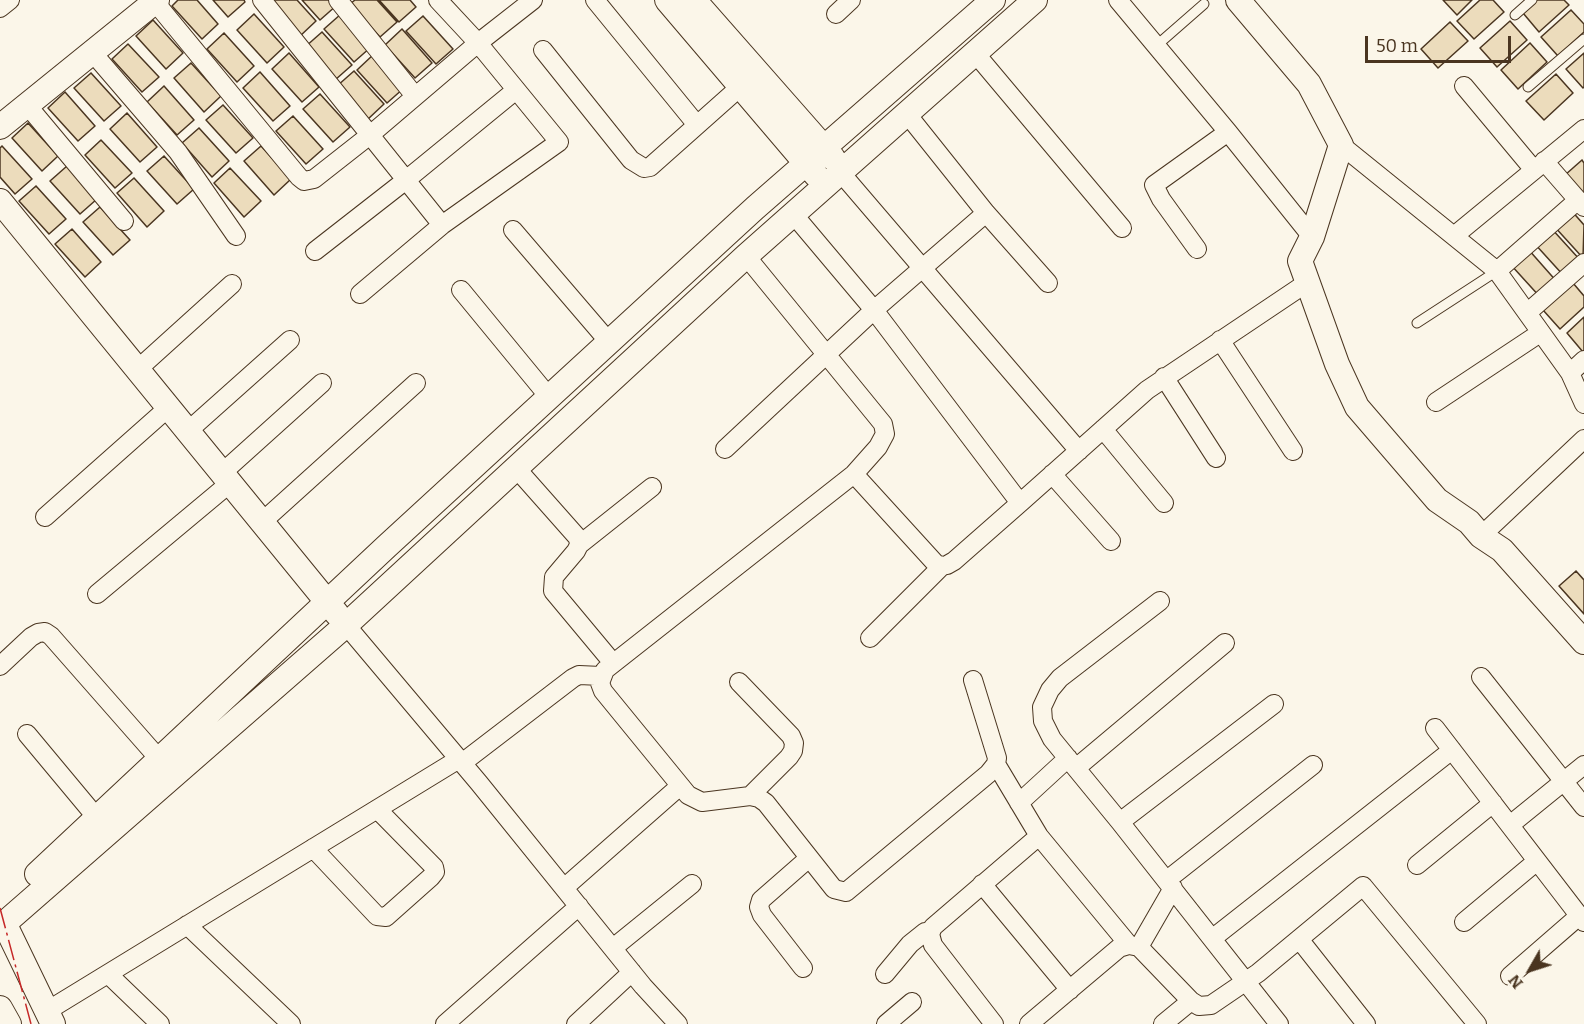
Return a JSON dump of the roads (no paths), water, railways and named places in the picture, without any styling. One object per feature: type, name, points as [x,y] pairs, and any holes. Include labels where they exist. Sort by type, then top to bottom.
[{"type":"street","points":[[0,8],[10,0]]},
{"type":"street","points":[[262,0],[442,225]]},
{"type":"street","points":[[338,0],[415,96]]},
{"type":"street","points":[[360,294],[442,225],[559,142],[478,43],[438,0]]},
{"type":"street","points":[[0,127],[156,1],[304,181],[314,178],[370,135],[478,43],[533,0]]},
{"type":"street","points":[[595,0],[696,125]]},
{"type":"street","points":[[667,0],[748,79],[823,147],[837,176],[1079,451]]},
{"type":"street","points":[[694,0],[805,163],[837,176]]},
{"type":"street","points":[[836,14],[851,0]]},
{"type":"street","points":[[3,925],[346,625],[746,256],[1035,0]]},
{"type":"street","points":[[1118,0],[1312,237]]},
{"type":"street","points":[[1238,0],[1309,84],[1341,145],[1497,271],[1570,373],[1584,404]]},
{"type":"street","points":[[3,925],[97,818],[609,342],[805,163],[988,2]]},
{"type":"street","points":[[543,50],[631,160],[644,168],[650,166],[748,79]]},
{"type":"street","points":[[92,52],[178,153],[236,236]]},
{"type":"street","points":[[975,53],[1122,228]]},
{"type":"street","points":[[1464,86],[1539,165],[1581,203],[1497,271]]},
{"type":"street","points":[[315,251],[516,90]]},
{"type":"street","points":[[27,105],[124,221]]},
{"type":"street","points":[[906,114],[986,213],[1048,283]]},
{"type":"street","points":[[1454,236],[1584,129]]},
{"type":"street","points":[[1197,249],[1161,199],[1155,185],[1228,132]]},
{"type":"street","points":[[1341,145],[1312,237],[1300,261],[1337,364],[1357,407],[1437,500],[1469,522],[1481,536],[1502,550],[1584,642]]},
{"type":"street","points":[[0,201],[327,603],[460,761],[632,972],[678,1024]]},
{"type":"street","points":[[725,449],[873,310],[986,213]]},
{"type":"street","points":[[794,215],[873,310],[1020,503]]},
{"type":"street","points":[[513,230],[609,342]]},
{"type":"street","points":[[746,256],[883,424],[885,434],[878,447],[854,474],[607,669],[600,683],[603,691],[688,795],[702,802],[750,796],[759,798],[766,803],[834,889],[846,892],[988,774],[996,764],[997,758],[973,680]]},
{"type":"street","points":[[1527,314],[1584,262]]},
{"type":"street","points":[[870,638],[942,566],[954,561],[1164,377],[1308,282]]},
{"type":"street","points":[[138,369],[232,284]]},
{"type":"street","points":[[461,290],[549,397]]},
{"type":"street","points":[[1436,402],[1540,333]]},
{"type":"street","points":[[188,431],[290,340]]},
{"type":"street","points":[[1220,340],[1293,451]]},
{"type":"street","points":[[1570,373],[1584,360]]},
{"type":"street","points":[[1164,377],[1216,458]]},
{"type":"street","points":[[98,594],[226,478],[322,383]]},
{"type":"street","points":[[262,522],[416,383]]},
{"type":"street","points":[[45,517],[169,407]]},
{"type":"street","points":[[1103,429],[1164,503]]},
{"type":"street","points":[[1481,536],[1584,439]]},
{"type":"street","points":[[516,468],[576,534],[579,545]]},
{"type":"street","points":[[854,474],[936,564],[942,566]]},
{"type":"street","points":[[1052,474],[1111,541]]},
{"type":"street","points":[[607,669],[553,591],[554,577],[579,545],[652,487]]},
{"type":"street","points":[[1160,601],[1060,678],[1050,690],[1042,707],[1043,721],[1052,739],[1170,884],[1279,1024]]},
{"type":"street","points":[[0,666],[31,637],[45,632],[160,760]]},
{"type":"street","points":[[1019,803],[1225,643]]},
{"type":"street","points":[[3,925],[50,1018],[108,974],[377,809],[460,761],[573,678],[607,669]]},
{"type":"street","points":[[1481,677],[1584,807]]},
{"type":"street","points":[[739,682],[791,736],[794,743],[789,757],[750,796]]},
{"type":"street","points":[[1120,822],[1274,704]]},
{"type":"street","points":[[1435,728],[1582,919],[1510,976]]},
{"type":"street","points":[[27,734],[97,818]]},
{"type":"street","points":[[1213,938],[1452,750]]},
{"type":"street","points":[[996,764],[1039,837],[1134,946],[1199,1006],[1210,1005],[1258,973],[1363,886],[1477,1024]]},
{"type":"street","points":[[1134,946],[1170,884],[1313,765]]},
{"type":"street","points":[[1510,825],[1584,765]]},
{"type":"street","points":[[564,888],[680,786]]},
{"type":"street","points":[[1417,865],[1492,803]]},
{"type":"street","points":[[313,848],[377,916],[386,917],[435,872],[434,867],[377,809]]},
{"type":"street","points":[[994,1024],[933,945],[930,934],[933,927],[1039,837]]},
{"type":"street","points":[[803,968],[762,915],[759,907],[761,900],[809,858]]},
{"type":"street","points":[[1464,922],[1537,861]]},
{"type":"street","points":[[613,948],[692,884]]},
{"type":"street","points":[[982,884],[1070,990]]},
{"type":"street","points":[[445,1024],[579,906]]},
{"type":"street","points":[[187,925],[291,1024]]},
{"type":"street","points":[[885,974],[910,944],[925,932],[930,934]]},
{"type":"street","points":[[1299,939],[1366,1024]]},
{"type":"street","points":[[1041,1020],[1070,990],[1119,948],[1134,946]]},
{"type":"street","points":[[576,1024],[632,972]]},
{"type":"street","points":[[108,974],[160,1024]]},
{"type":"street","points":[[1163,1024],[1191,1000]]},
{"type":"street","points":[[886,1024],[912,1002]]},
{"type":"street","points":[[0,1008],[9,1024]]},
{"type":"lane","points":[[1515,15],[1532,0]]},
{"type":"lane","points":[[1156,46],[1204,4]]},
{"type":"lane","points":[[1528,87],[1584,39]]},
{"type":"lane","points":[[1417,323],[1497,271]]}]
